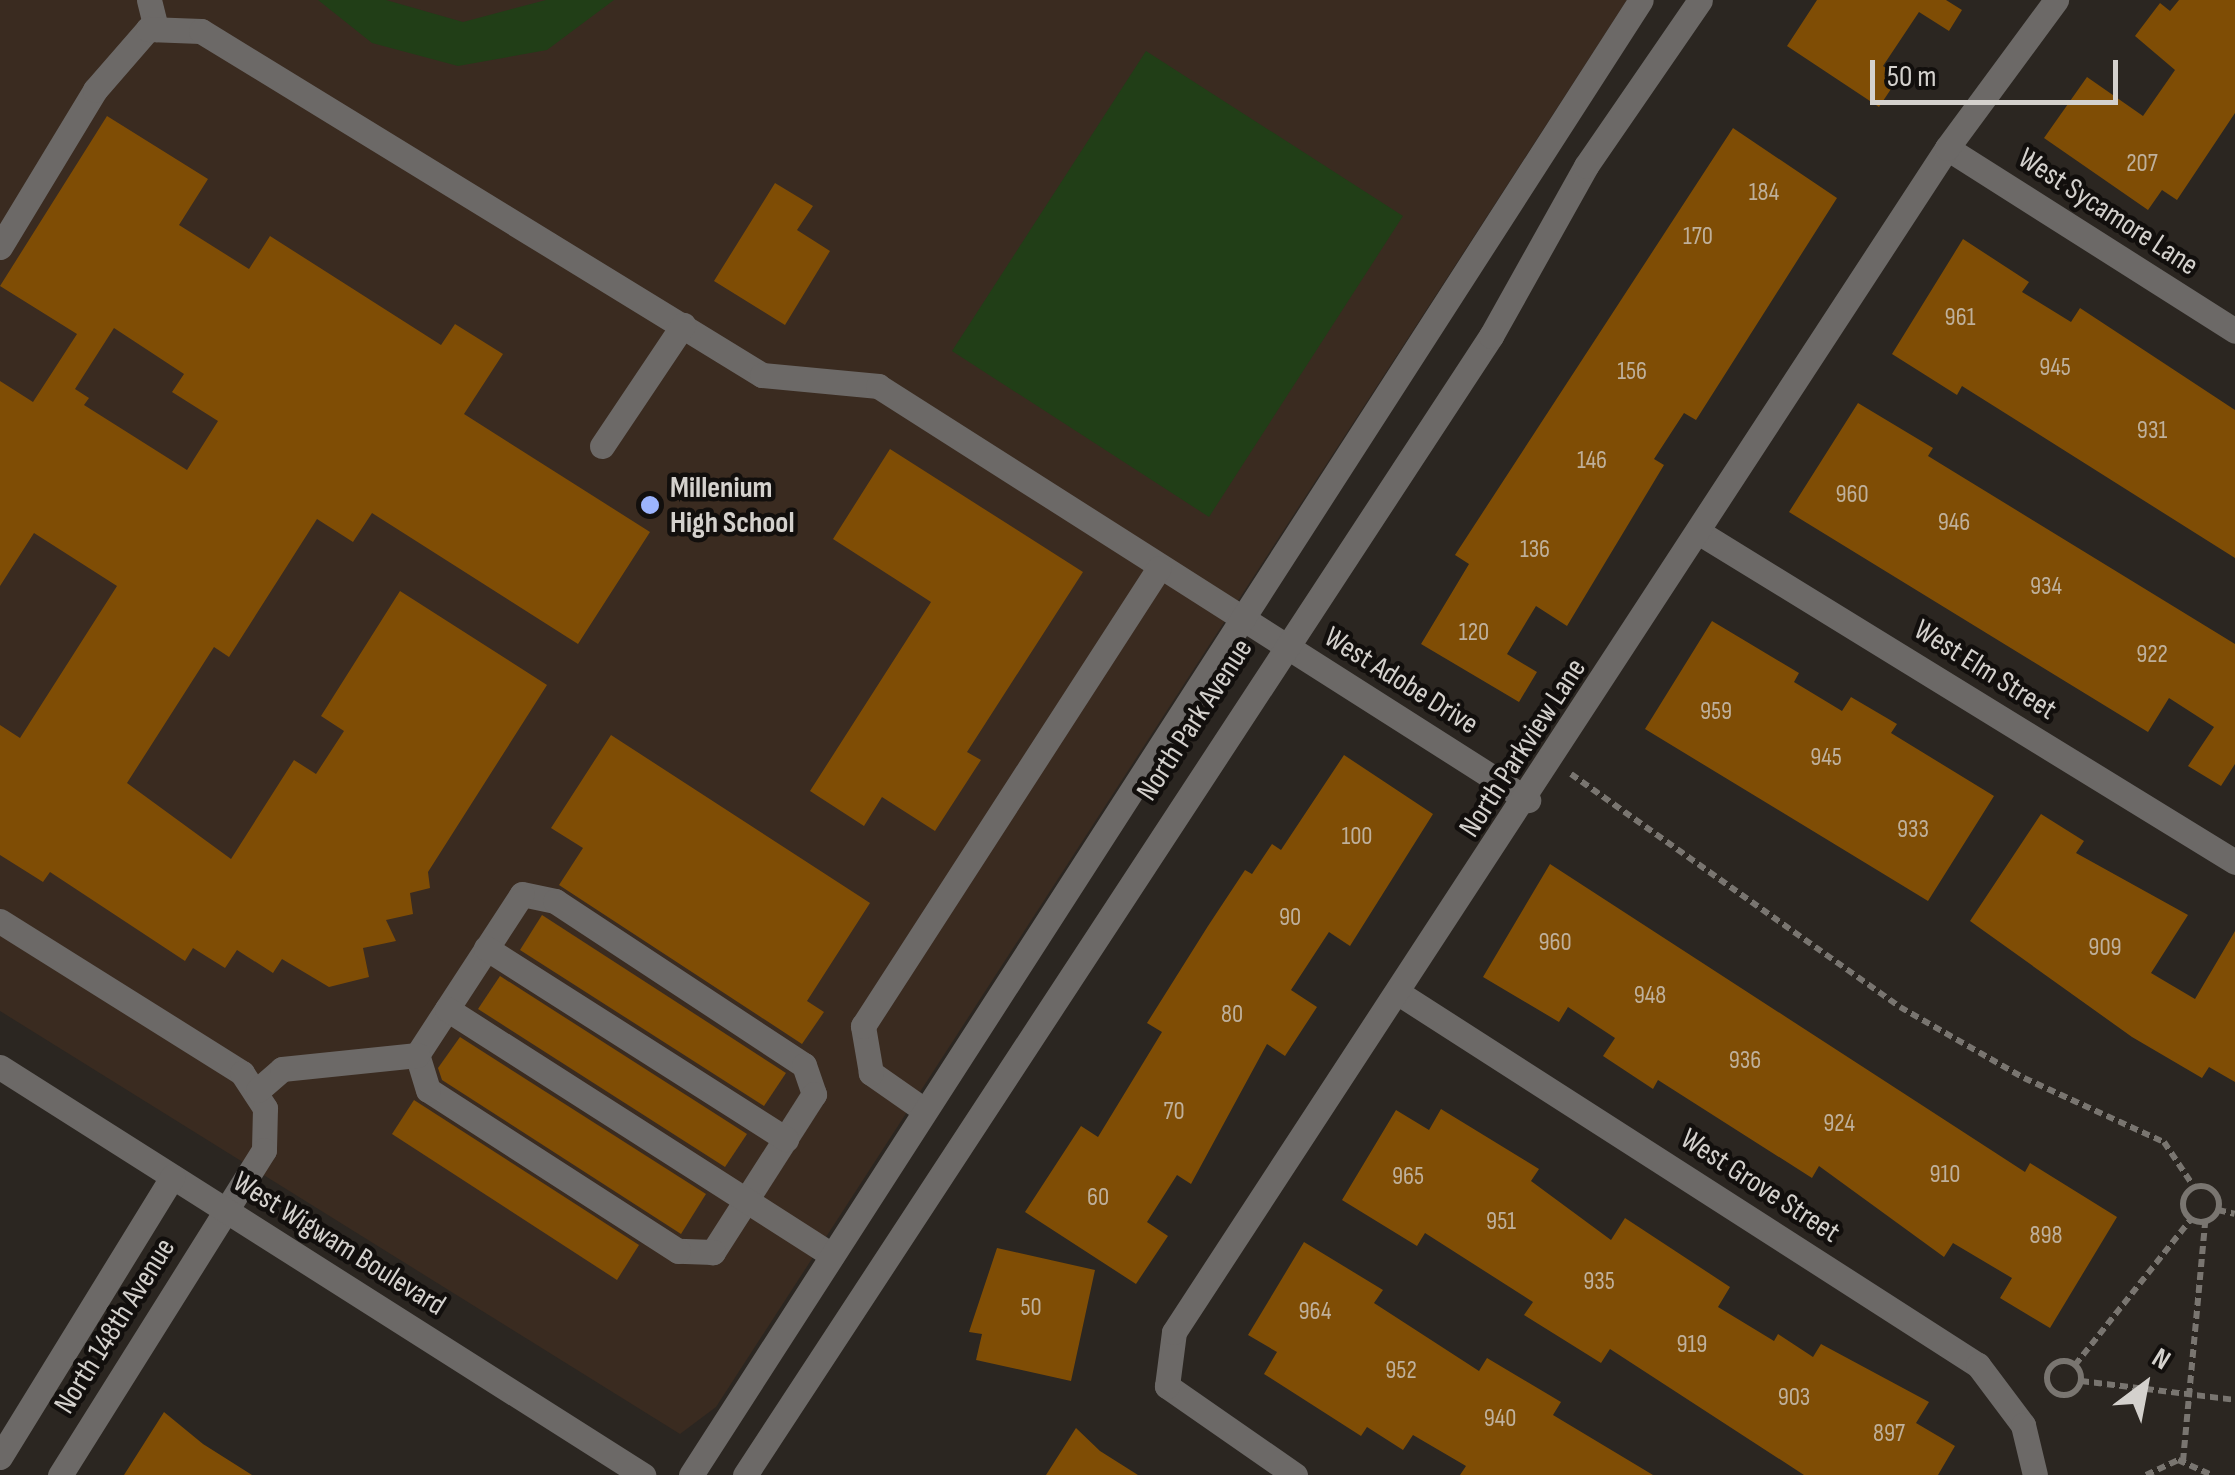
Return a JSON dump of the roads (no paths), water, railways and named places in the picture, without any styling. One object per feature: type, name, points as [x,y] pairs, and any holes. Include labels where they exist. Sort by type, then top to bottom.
[{"type":"street","points":[[0,248],[95,90],[156,29],[149,0]]},
{"type":"street","name":"North Park Avenue","points":[[691,1475],[1239,617],[1640,0]]},
{"type":"street","name":"North Park Avenue","points":[[745,1475],[1700,0]]},
{"type":"street","name":"North Parkview Lane","points":[[1295,1475],[1167,1386],[1174,1332],[1554,761],[1947,148],[2056,0]]},
{"type":"street","name":"West Adobe Drive","points":[[156,29],[201,32],[762,375],[878,386],[1528,800]]},
{"type":"street","name":"West Sycamore Lane","points":[[1947,148],[2235,331]]},
{"type":"street","points":[[602,446],[683,325]]},
{"type":"street","name":"West Elm Street","points":[[1700,533],[2235,862]]},
{"type":"street","points":[[924,1110],[871,1073],[863,1026],[1159,568]]},
{"type":"street","points":[[522,894],[555,901],[804,1065],[814,1094],[713,1252],[678,1251],[428,1090],[416,1056],[522,894]]},
{"type":"street","points":[[0,921],[258,1090],[282,1069],[416,1056]]},
{"type":"street","points":[[486,948],[786,1139]]},
{"type":"street","name":"West Grove Street","points":[[1400,994],[1978,1364],[2022,1424],[2035,1475]]},
{"type":"street","points":[[447,1009],[832,1255]]},
{"type":"street","name":"West Wigwam Boulevard","points":[[0,1067],[643,1475]]},
{"type":"street","name":"North 148th Avenue","points":[[60,1475],[264,1150],[258,1090]]},
{"type":"street","name":"North 148th Avenue","points":[[0,1456],[172,1177]]},
{"type":"place","name":"Millenium High School","points":[[650,505]]}]
